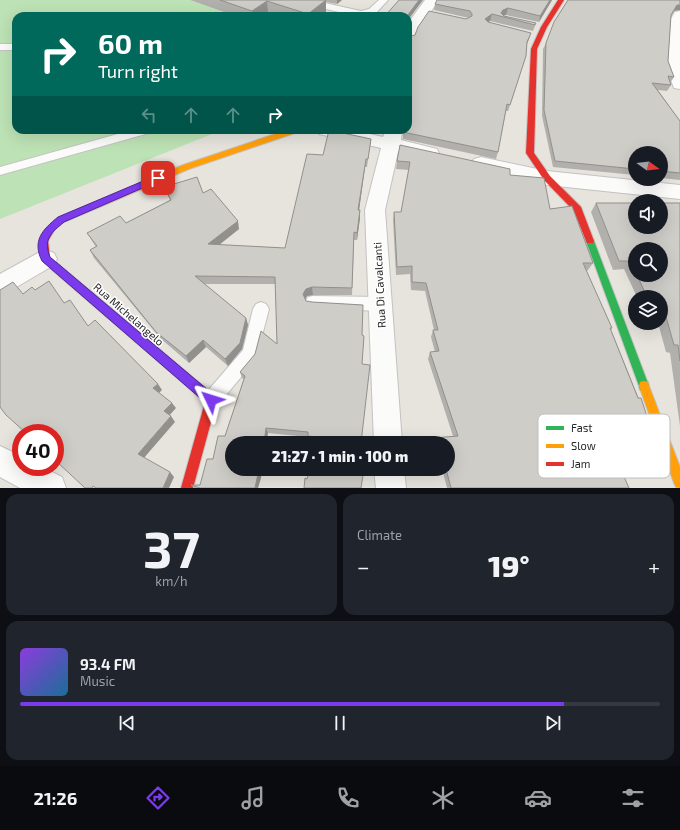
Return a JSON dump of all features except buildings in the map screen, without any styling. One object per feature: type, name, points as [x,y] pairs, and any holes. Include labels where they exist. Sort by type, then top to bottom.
[{"type":"street","points":[[561,0],[540,26],[536,36],[534,49],[530,153],[547,178],[578,209],[654,414]]},
{"type":"street","points":[[412,28],[429,8]]},
{"type":"street","points":[[680,15],[676,22],[677,68],[680,84]]},
{"type":"street","points":[[0,285],[44,249],[50,229],[61,220],[186,167],[283,134]]},
{"type":"street","points":[[359,134],[393,138],[454,158],[547,178],[680,192]]},
{"type":"street","name":"Rua Di Cavalcanti","points":[[388,436],[375,210],[393,138]]},
{"type":"street","name":"Rua Michelangelo","points":[[44,249],[211,400]]},
{"type":"street","points":[[187,488],[211,400]]},
{"type":"street","points":[[670,456],[680,483]]},
{"type":"street","points":[[0,461],[51,488]]},
{"type":"street","points":[[389,476],[390,488]]},
{"type":"lane","points":[[302,0],[353,12]]},
{"type":"lane","points":[[370,12],[384,0]]},
{"type":"lane","points":[[0,48],[12,47]]},
{"type":"lane","points":[[0,171],[131,134]]},
{"type":"lane","points":[[313,302],[380,304]]},
{"type":"lane","points":[[211,400],[250,354],[261,309]]},
{"type":"green space","points":[[0,0],[190,0],[223,12],[12,12],[12,134],[212,134],[0,219]]},
{"type":"traffic: fast","points":[[590,241],[644,386]]},
{"type":"traffic: slow","points":[[51,229],[61,220],[186,167],[283,134]]},
{"type":"traffic: slow","points":[[644,386],[654,414]]},
{"type":"traffic: slow","points":[[670,456],[680,483]]},
{"type":"traffic: jam","points":[[561,0],[544,27],[534,49],[530,153],[547,178],[578,209],[590,241]]},
{"type":"traffic: jam","points":[[51,229],[44,241],[46,259],[211,400],[187,488]]},
{"type":"route","points":[[158,178],[61,220],[50,229],[43,240],[42,249],[46,259],[211,400]]}]
